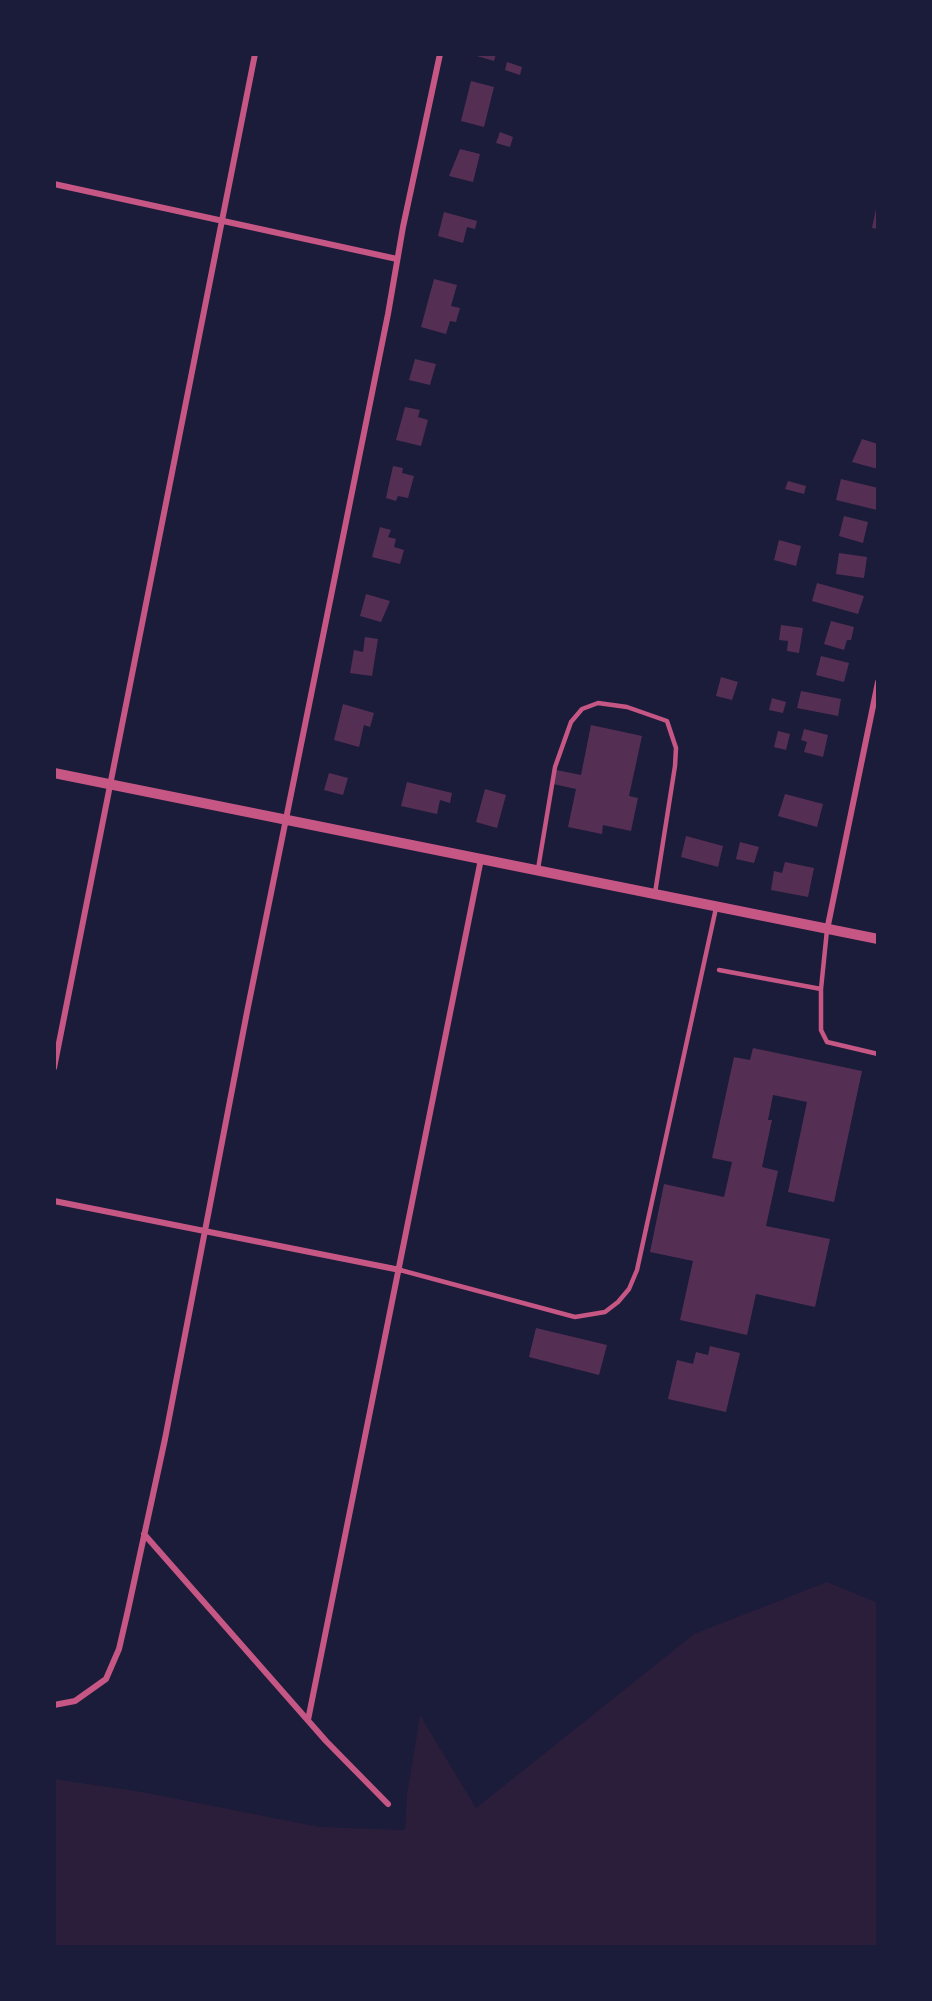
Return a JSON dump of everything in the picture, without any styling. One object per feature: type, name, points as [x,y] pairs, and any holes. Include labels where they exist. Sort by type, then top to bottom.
[{"type":"street","points":[[54,1068],[255,54]]},
{"type":"street","points":[[54,1705],[75,1701],[91,1692],[109,1672],[119,1648],[144,1534],[397,259],[440,54]]},
{"type":"street","points":[[54,184],[397,259]]},
{"type":"street","points":[[827,930],[878,682]]},
{"type":"street","points":[[54,773],[878,939]]},
{"type":"street","points":[[308,1720],[482,859]]},
{"type":"street","points":[[54,1201],[400,1270]]},
{"type":"street","points":[[144,1534],[326,1741],[388,1804]]},
{"type":"lane","points":[[538,870],[555,767],[571,722],[582,709],[598,703],[627,707],[667,721],[676,748],[655,893]]},
{"type":"lane","points":[[400,1270],[575,1317],[605,1312],[618,1302],[629,1289],[637,1270],[717,906]]},
{"type":"lane","points":[[827,930],[821,989],[821,1030],[827,1042],[878,1054]]},
{"type":"lane","points":[[719,970],[821,989]]},
{"type":"shaded area","points":[[827,1582],[878,1603],[878,1947],[54,1947],[54,1779],[142,1792],[320,1827],[405,1830],[407,1795],[420,1715],[476,1808],[694,1634]]},
{"type":"building","points":[[470,54],[496,54],[494,61]]},
{"type":"building","points":[[507,62],[522,67],[520,75],[505,70]]},
{"type":"building","points":[[471,81],[494,87],[484,127],[461,121]]},
{"type":"building","points":[[500,132],[513,137],[510,147],[496,143]]},
{"type":"building","points":[[460,149],[480,154],[473,182],[449,176]]},
{"type":"building","points":[[878,204],[878,229],[872,228]]},
{"type":"building","points":[[444,212],[477,221],[475,229],[467,227],[463,243],[438,236]]},
{"type":"building","points":[[434,279],[457,285],[451,306],[460,308],[456,322],[450,321],[446,334],[421,327]]},
{"type":"building","points":[[415,359],[436,364],[430,385],[409,380]]},
{"type":"building","points":[[405,407],[420,410],[418,417],[428,420],[421,446],[396,440]]},
{"type":"building","points":[[862,439],[878,444],[878,469],[852,462]]},
{"type":"building","points":[[393,466],[403,468],[402,473],[414,476],[408,498],[398,496],[396,501],[386,498]]},
{"type":"building","points":[[841,479],[878,488],[877,510],[836,500]]},
{"type":"building","points":[[788,481],[806,486],[804,494],[785,489]]},
{"type":"building","points":[[844,516],[868,522],[863,543],[839,536]]},
{"type":"building","points":[[380,527],[391,530],[388,537],[396,539],[394,547],[404,550],[400,564],[372,557]]},
{"type":"building","points":[[779,540],[801,546],[796,566],[774,560]]},
{"type":"building","points":[[839,553],[867,557],[864,578],[836,574]]},
{"type":"building","points":[[817,583],[864,596],[858,614],[812,601]]},
{"type":"building","points":[[366,594],[390,601],[381,622],[360,616]]},
{"type":"building","points":[[831,621],[854,627],[851,640],[847,640],[844,650],[824,644]]},
{"type":"building","points":[[781,625],[803,628],[799,653],[787,651],[788,641],[779,640]]},
{"type":"building","points":[[365,637],[378,639],[372,676],[350,673],[354,650],[363,652]]},
{"type":"building","points":[[821,656],[849,663],[844,682],[816,675]]},
{"type":"building","points":[[721,677],[738,682],[732,700],[716,696]]},
{"type":"building","points":[[801,691],[841,699],[838,716],[797,708]]},
{"type":"building","points":[[772,698],[786,702],[783,713],[769,710]]},
{"type":"building","points":[[343,704],[374,713],[370,727],[364,725],[359,747],[334,740]]},
{"type":"building","points":[[591,725],[642,736],[629,796],[638,798],[631,831],[603,825],[602,834],[568,827],[576,789],[553,784],[556,770],[581,775]]},
{"type":"building","points":[[804,729],[828,735],[823,757],[804,752],[807,742],[801,740]]},
{"type":"building","points":[[778,731],[790,734],[786,750],[774,747]]},
{"type":"building","points":[[329,773],[348,778],[343,795],[324,790]]},
{"type":"building","points":[[407,782],[452,793],[450,803],[440,800],[437,814],[401,806]]},
{"type":"building","points":[[485,789],[506,795],[497,828],[476,822]]},
{"type":"building","points":[[785,794],[823,804],[817,827],[778,816]]},
{"type":"building","points":[[686,836],[723,846],[718,867],[681,857]]},
{"type":"building","points":[[740,842],[759,847],[754,863],[736,859]]},
{"type":"building","points":[[785,862],[814,868],[808,897],[771,890],[774,871],[782,873]]},
{"type":"building","points":[[753,1048],[862,1071],[834,1202],[788,1192],[807,1102],[773,1095],[768,1120],[772,1120],[762,1167],[778,1171],[766,1226],[830,1239],[815,1307],[756,1294],[747,1335],[680,1320],[693,1261],[650,1252],[664,1184],[724,1197],[732,1162],[712,1158],[734,1057],[750,1060]]},
{"type":"building","points":[[536,1328],[607,1345],[599,1375],[529,1357]]},
{"type":"building","points":[[710,1346],[740,1353],[726,1412],[668,1399],[677,1360],[693,1364],[696,1352],[708,1355]]}]
